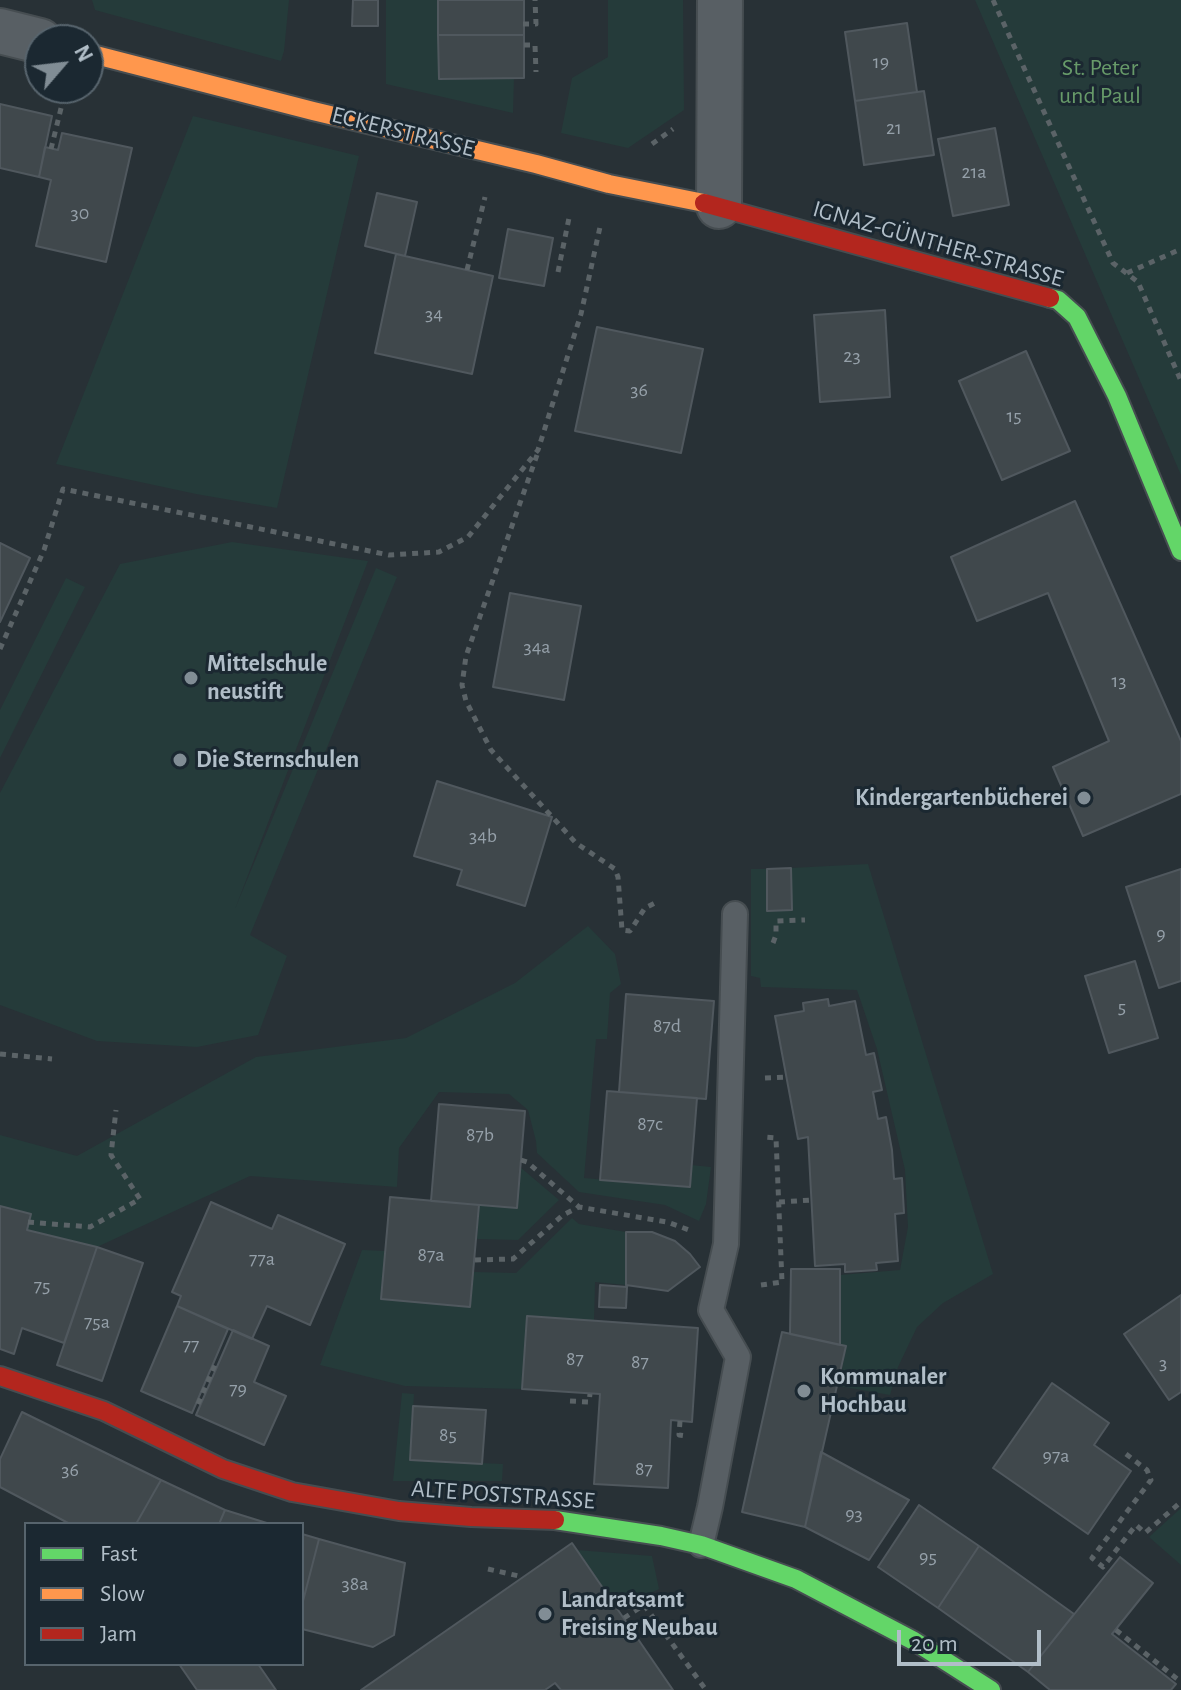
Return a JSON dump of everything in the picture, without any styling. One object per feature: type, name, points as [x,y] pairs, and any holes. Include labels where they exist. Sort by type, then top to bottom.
[{"type":"street","points":[[719,206],[720,0]]},
{"type":"street","points":[[0,31],[24,37]]},
{"type":"street","name":"ECKERSTRASSE","points":[[104,57],[609,184],[719,206]]},
{"type":"street","name":"IGNAZ-GÜNTHER-STRASSE","points":[[719,206],[1035,293],[1058,300],[1069,308],[1077,317],[1117,396],[1181,551]]},
{"type":"street","name":"ALTE POSTSTRASSE","points":[[0,1376],[104,1411],[223,1469],[292,1492],[399,1511],[562,1520],[701,1545],[796,1579],[914,1641],[991,1690]]},
{"type":"lane","points":[[701,1545],[738,1357],[711,1310],[726,1244],[735,914]]},
{"type":"path","points":[[523,24],[536,24],[535,0]]},
{"type":"path","points":[[993,0],[1113,263],[1138,282],[1181,381]]},
{"type":"path","points":[[524,45],[535,45],[536,72]]},
{"type":"path","points":[[51,149],[62,104]]},
{"type":"path","points":[[644,150],[678,125]]},
{"type":"path","points":[[467,270],[485,197]]},
{"type":"path","points":[[602,216],[581,314],[538,450],[466,656],[462,685],[466,701],[491,750],[576,843],[615,869],[622,930],[630,931],[645,908],[655,903]]},
{"type":"path","points":[[558,272],[569,217]]},
{"type":"path","points":[[1127,273],[1181,249]]},
{"type":"path","points":[[0,649],[44,550],[63,489],[389,555],[439,552],[468,537],[538,450]]},
{"type":"path","points":[[0,1054],[52,1059]]},
{"type":"path","points":[[764,1078],[786,1077]]},
{"type":"path","points":[[28,1222],[90,1227],[140,1199],[111,1155],[116,1110]]},
{"type":"path","points":[[521,1160],[579,1207],[667,1222],[726,1244]]},
{"type":"path","points":[[779,1202],[812,1200]]},
{"type":"path","points":[[475,1260],[513,1259],[563,1215],[579,1207]]},
{"type":"path","points":[[761,1285],[782,1282],[780,1225]]},
{"type":"path","points":[[194,1414],[215,1365]]},
{"type":"path","points":[[570,1401],[589,1402],[590,1394]]},
{"type":"path","points":[[1126,1454],[1147,1470],[1151,1480],[1092,1558],[1103,1567],[1136,1525],[1145,1533],[1181,1502]]},
{"type":"path","points":[[488,1569],[523,1577]]},
{"type":"path","points":[[624,1618],[644,1605],[706,1690]]},
{"type":"path","points":[[1116,1630],[1181,1682]]},
{"type":"green space","points":[[92,0],[289,0],[284,51],[281,61],[95,10]]},
{"type":"green space","points":[[386,0],[438,0],[439,78],[514,78],[513,113],[386,84]]},
{"type":"green space","points":[[608,0],[683,0],[684,110],[628,148],[561,133],[572,78],[608,57]]},
{"type":"green space","name":"St. Peter und Paul","points":[[975,0],[1181,0],[1181,475],[1092,270]]},
{"type":"green space","points":[[193,116],[359,156],[277,508],[56,464]]},
{"type":"green space","name":"Mittelschule neustift","points":[[232,542],[368,561],[235,909],[376,568],[397,577],[250,935],[287,956],[258,1035],[197,1047],[97,1041],[0,1005],[0,793],[120,564]]},
{"type":"green space","points":[[66,578],[85,587],[0,758],[0,710]]},
{"type":"green space","points":[[868,864],[993,1274],[943,1303],[917,1327],[898,1367],[890,1395],[839,1386],[846,1347],[840,1345],[840,1275],[900,1270],[908,1227],[905,1170],[877,1049],[857,990],[761,987],[760,978],[751,976],[751,869],[767,869],[768,910],[791,910],[791,868]]},
{"type":"green space","points":[[588,926],[615,954],[621,984],[610,993],[607,1039],[596,1039],[584,1178],[689,1187],[691,1165],[711,1167],[706,1204],[699,1221],[665,1205],[579,1192],[537,1153],[528,1110],[509,1094],[439,1092],[399,1148],[397,1187],[250,1176],[97,1247],[0,1223],[0,1135],[77,1156],[256,1057],[406,1038],[515,983]]},
{"type":"green space","points":[[520,1167],[559,1200],[518,1240],[477,1239],[479,1205],[517,1208]]},
{"type":"green space","points":[[572,1218],[579,1224],[626,1232],[626,1285],[595,1282],[594,1321],[527,1316],[522,1389],[405,1386],[320,1365],[362,1250],[386,1251],[382,1299],[470,1307],[473,1272],[516,1273]]},
{"type":"green space","points":[[402,1393],[414,1394],[410,1460],[503,1464],[502,1481],[393,1481]]},
{"type":"green space","points":[[1181,1508],[1181,1565],[1149,1537]]},
{"type":"green space","points":[[577,1550],[652,1556],[659,1589],[618,1609]]},
{"type":"building","points":[[353,0],[378,0],[378,26],[352,26]]},
{"type":"building","points":[[438,0],[524,0],[524,35],[438,35]]},
{"type":"building","points":[[907,23],[917,92],[855,101],[845,32]]},
{"type":"building","points":[[438,35],[524,35],[524,78],[439,79]]},
{"type":"building","points":[[924,91],[934,155],[864,165],[855,101]]},
{"type":"building","points":[[0,104],[52,116],[39,177],[0,168]]},
{"type":"building","points":[[995,128],[1009,205],[953,216],[938,139]]},
{"type":"building","points":[[62,133],[132,148],[106,262],[36,246],[51,180],[39,177],[45,147],[58,150]]},
{"type":"building","points":[[377,193],[417,202],[405,256],[365,246]]},
{"type":"building","points":[[508,229],[553,238],[544,286],[499,278]]},
{"type":"building","points":[[396,254],[493,276],[472,374],[375,353]]},
{"type":"building","points":[[885,310],[890,397],[820,402],[814,315]]},
{"type":"building","points":[[597,327],[703,349],[681,453],[575,431]]},
{"type":"building","points":[[1026,351],[1070,451],[1002,480],[959,381]]},
{"type":"building","points":[[1075,501],[1181,741],[1181,794],[1083,836],[1053,767],[1109,741],[1048,593],[977,621],[951,557]]},
{"type":"building","points":[[0,543],[30,558],[0,622]]},
{"type":"building","points":[[510,593],[581,606],[564,700],[493,687]]},
{"type":"building","points":[[437,781],[552,817],[525,906],[457,885],[462,870],[414,856]]},
{"type":"building","points":[[791,868],[792,910],[767,911],[767,869]]},
{"type":"building","points":[[1181,869],[1181,981],[1159,988],[1126,887]]},
{"type":"building","points":[[1135,961],[1158,1038],[1109,1053],[1085,976]]},
{"type":"building","points":[[626,994],[714,1001],[706,1099],[619,1092]]},
{"type":"building","points":[[828,999],[829,1006],[855,1001],[866,1055],[874,1053],[882,1090],[873,1092],[878,1119],[886,1117],[894,1179],[902,1178],[904,1213],[895,1214],[898,1261],[876,1263],[877,1270],[845,1272],[845,1264],[815,1266],[808,1137],[798,1139],[775,1016],[804,1011],[803,1003]]},
{"type":"building","points":[[607,1091],[697,1098],[690,1187],[600,1180]]},
{"type":"building","points":[[439,1104],[525,1111],[517,1208],[431,1201]]},
{"type":"building","points":[[390,1197],[479,1205],[470,1307],[381,1299]]},
{"type":"building","points":[[211,1202],[272,1229],[278,1215],[345,1244],[310,1325],[267,1306],[252,1339],[177,1306],[181,1296],[172,1292]]},
{"type":"building","points":[[0,1206],[31,1214],[27,1230],[97,1247],[64,1343],[22,1328],[14,1354],[0,1349]]},
{"type":"building","points":[[626,1232],[652,1232],[675,1241],[700,1267],[668,1291],[626,1285]]},
{"type":"building","points":[[97,1247],[143,1263],[102,1381],[57,1365]]},
{"type":"building","points":[[791,1269],[840,1269],[840,1345],[790,1334]]},
{"type":"building","points":[[600,1285],[627,1287],[626,1308],[599,1307]]},
{"type":"building","points":[[1181,1295],[1181,1392],[1169,1400],[1124,1334]]},
{"type":"building","points":[[177,1306],[228,1329],[192,1413],[141,1391]]},
{"type":"building","points":[[527,1316],[698,1328],[692,1422],[671,1420],[668,1488],[594,1484],[600,1394],[522,1389]]},
{"type":"building","points":[[233,1330],[269,1346],[254,1382],[286,1396],[264,1445],[196,1415]]},
{"type":"building","points":[[782,1332],[846,1346],[805,1527],[742,1512]]},
{"type":"building","points":[[1052,1383],[1109,1423],[1094,1445],[1131,1471],[1088,1534],[993,1468]]},
{"type":"building","points":[[413,1406],[486,1410],[482,1464],[410,1460]]},
{"type":"building","points":[[22,1412],[161,1480],[137,1522],[66,1522],[0,1487],[0,1459]]},
{"type":"building","points":[[821,1452],[909,1500],[869,1560],[805,1527]]},
{"type":"building","points":[[161,1480],[225,1510],[220,1522],[137,1522]]},
{"type":"building","points":[[919,1505],[979,1546],[938,1608],[878,1567]]},
{"type":"building","points":[[225,1510],[264,1522],[220,1522]]},
{"type":"building","points":[[304,1535],[319,1539],[304,1597]]},
{"type":"building","points":[[319,1539],[405,1563],[394,1635],[373,1647],[304,1630],[304,1597]]},
{"type":"building","name":"Landratsamt Freising Neubau","points":[[572,1543],[673,1690],[561,1690],[555,1683],[545,1690],[361,1690]]},
{"type":"building","points":[[979,1546],[1074,1614],[1028,1672],[938,1608]]},
{"type":"building","points":[[1120,1557],[1153,1583],[1112,1634],[1176,1684],[1171,1690],[1050,1690],[1028,1672]]},
{"type":"building","points":[[180,1666],[259,1666],[276,1690],[197,1690]]},
{"type":"traffic: fast","points":[[1050,298],[1058,300],[1077,317],[1117,396],[1181,551]]},
{"type":"traffic: fast","points":[[555,1520],[701,1545],[796,1579],[914,1641],[991,1690]]},
{"type":"traffic: slow","points":[[104,57],[609,184],[704,203]]},
{"type":"traffic: jam","points":[[704,203],[1050,298]]},
{"type":"traffic: jam","points":[[0,1376],[104,1411],[223,1469],[292,1492],[399,1511],[555,1520]]},
{"type":"place","name":"Mittelschule neustift","points":[[191,678]]},
{"type":"place","name":"Die Sternschulen","points":[[180,760]]},
{"type":"place","name":"Kindergartenbücherei","points":[[1084,798]]},
{"type":"place","name":"Kommunaler Hochbau","points":[[804,1391]]},
{"type":"place","name":"Landratsamt Freising Neubau","points":[[545,1614]]}]
